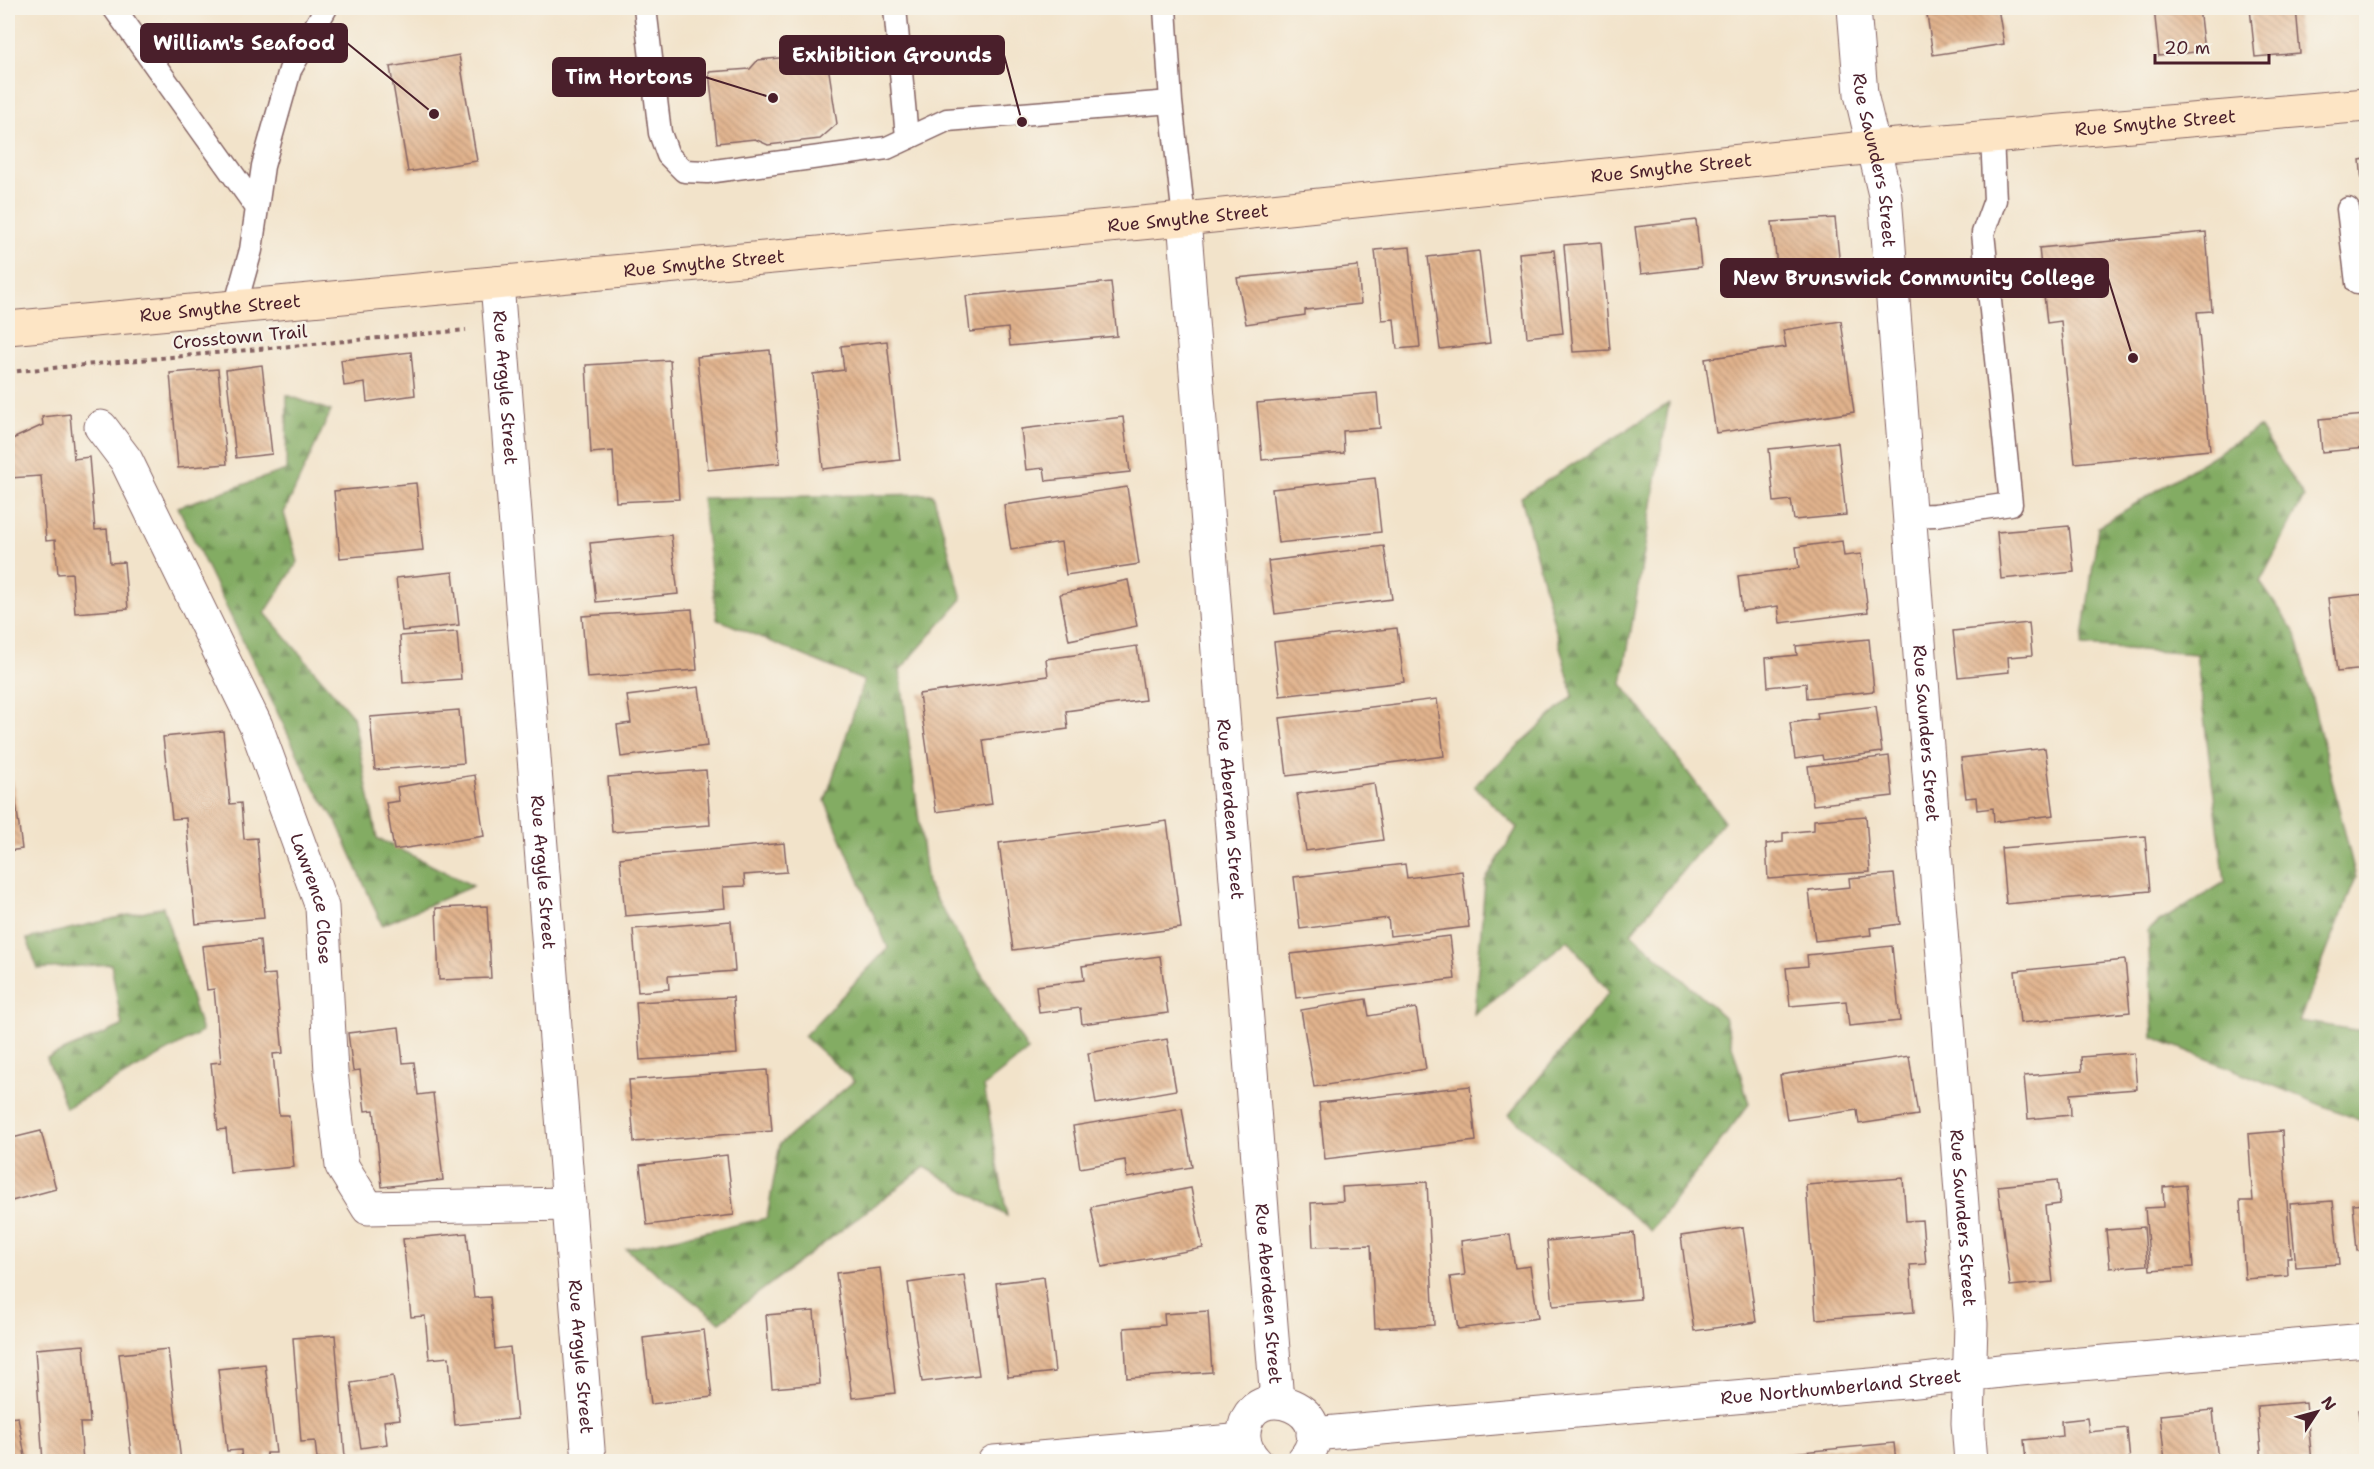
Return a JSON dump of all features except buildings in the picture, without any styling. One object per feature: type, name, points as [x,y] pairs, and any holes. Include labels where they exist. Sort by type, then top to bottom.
[{"type":"main road","name":"Rue Smythe Street","points":[[8,328],[1184,219],[1874,147],[2367,105]]},
{"type":"street","name":"Rue Saunders Street","points":[[1854,8],[1862,94],[1885,195],[1971,1324],[1968,1424],[1971,1461]]},
{"type":"street","name":"Rue Aberdeen Street","points":[[1184,219],[1276,1401]]},
{"type":"street","name":"Rue Argyle Street","points":[[497,283],[590,1461]]},
{"type":"street","name":"Lawrence Close","points":[[101,427],[126,460],[256,726],[322,907],[331,1072],[342,1166],[368,1208],[569,1204]]},
{"type":"street","name":"Rue Northumberland Street","points":[[1307,1448],[1970,1375],[2367,1340]]},
{"type":"street","points":[[994,1461],[1250,1450],[1245,1428],[1249,1418],[1256,1409],[1276,1401],[1287,1402],[1305,1414],[1311,1424],[1307,1448]]},
{"type":"lane","points":[[114,8],[257,208]]},
{"type":"lane","points":[[235,307],[251,250],[262,166],[290,70],[326,8]]},
{"type":"lane","points":[[895,8],[907,137]]},
{"type":"lane","points":[[1165,8],[1171,102],[1184,219]]},
{"type":"lane","points":[[642,12],[660,133],[668,155],[684,171],[707,172],[887,148],[947,120],[1171,102]]},
{"type":"lane","points":[[1909,516],[1935,515],[2011,504],[1983,233],[1995,200],[1992,138]]},
{"type":"lane","points":[[2348,209],[2357,283],[2367,282]]},
{"type":"path","name":"Crosstown Trail","points":[[8,372],[476,329]]},
{"type":"green space","points":[[287,395],[331,411],[284,513],[298,562],[265,613],[353,716],[377,838],[473,886],[382,925],[336,821],[312,784],[178,507],[286,470]]},
{"type":"green space","points":[[1669,403],[1622,684],[1724,821],[1631,933],[1724,1017],[1749,1104],[1651,1231],[1509,1115],[1609,992],[1568,940],[1474,1015],[1485,881],[1517,828],[1474,786],[1573,696],[1521,497]]},
{"type":"green space","points":[[2259,427],[2304,497],[2260,582],[2296,634],[2356,878],[2299,1021],[2362,1031],[2366,1040],[2366,1123],[2153,1037],[2148,929],[2225,882],[2196,654],[2082,646],[2098,527]]},
{"type":"green space","points":[[933,494],[962,599],[900,670],[927,884],[1028,1051],[984,1086],[1007,1216],[925,1167],[720,1322],[626,1249],[767,1218],[780,1144],[854,1081],[804,1036],[888,948],[825,801],[864,681],[717,619],[702,498]]},
{"type":"green space","points":[[163,907],[202,1032],[66,1108],[47,1058],[122,1026],[111,964],[38,969],[27,939]]},
{"type":"place","name":"Tim Hortons","points":[[773,98]]},
{"type":"place","name":"William's Seafood","points":[[434,114]]},
{"type":"place","name":"Exhibition Grounds","points":[[1022,122]]},
{"type":"place","name":"New Brunswick Community College","points":[[2133,358]]}]
